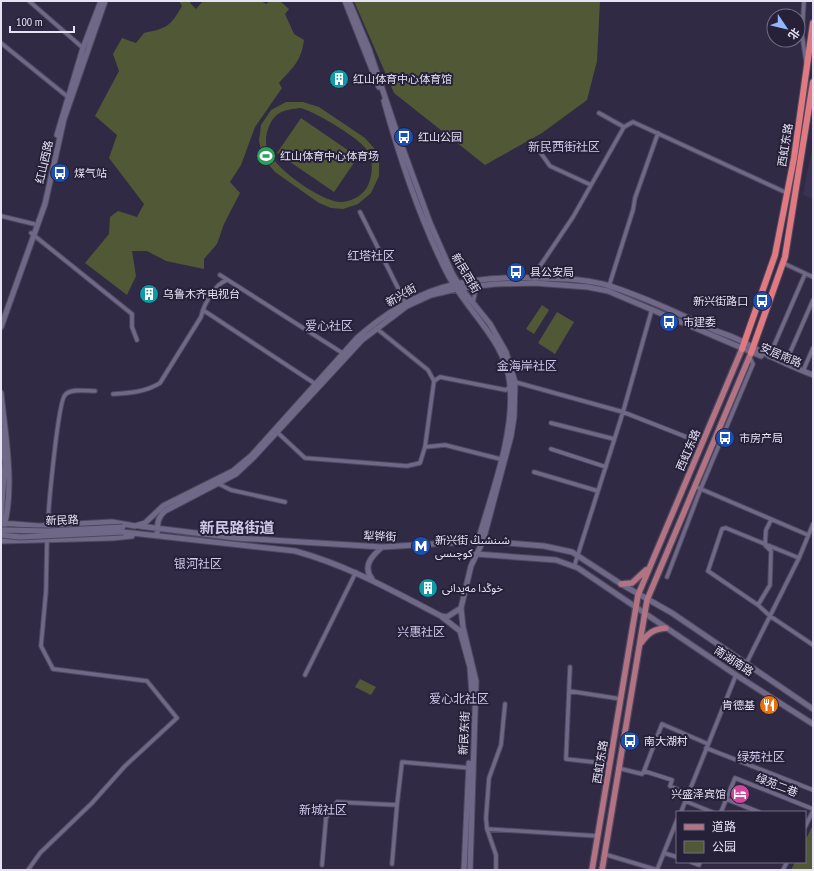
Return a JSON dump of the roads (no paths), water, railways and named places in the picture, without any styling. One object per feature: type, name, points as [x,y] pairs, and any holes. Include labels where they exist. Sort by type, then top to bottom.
[{"type":"highway","name":"西虹东路","points":[[743,345],[775,255],[813,23]]},
{"type":"highway","name":"西虹东路","points":[[751,353],[783,264],[813,82]]},
{"type":"main road","name":"红山西路","points":[[1,328],[42,202],[61,118],[83,48],[101,1]]},
{"type":"main road","name":"红山西路","points":[[1,321],[32,234],[45,204],[64,119],[105,1]]},
{"type":"main road","name":"新民西街","points":[[345,1],[381,91],[392,129],[424,219],[442,261],[493,338],[506,365],[510,386],[510,418],[503,460]]},
{"type":"main road","name":"新民西街","points":[[349,1],[369,48],[395,127],[430,223],[456,283]]},
{"type":"main road","name":"新兴街","points":[[157,536],[157,522],[159,516],[165,511],[236,474],[277,432],[372,325],[430,291],[472,280],[535,278],[592,281],[609,286],[743,345]]},
{"type":"main road","name":"新兴街","points":[[346,354],[406,304],[431,295],[459,288],[482,285],[534,283],[588,287],[608,291],[743,345]]},
{"type":"main road","name":"新民西街","points":[[459,288],[490,324],[506,352],[516,382],[514,417],[476,554]]},
{"type":"main road","name":"安居南路","points":[[743,345],[751,353],[813,379]]},
{"type":"main road","name":"西虹东路","points":[[592,870],[638,595],[743,345]]},
{"type":"main road","name":"安居南路","points":[[751,353],[769,357],[813,375]]},
{"type":"main road","name":"西虹东路","points":[[602,870],[647,600],[751,353]]},
{"type":"main road","name":"新兴街","points":[[135,526],[145,523],[170,502],[233,472],[318,385]]},
{"type":"main road","points":[[1,393],[9,463],[7,512],[1,535]]},
{"type":"main road","points":[[1,430],[3,462],[1,518]]},
{"type":"main road","points":[[3,523],[48,526],[112,522],[135,526]]},
{"type":"main road","name":"犁铧街","points":[[123,530],[135,526],[236,538],[382,547],[480,541],[544,546],[572,552],[647,600]]},
{"type":"main road","name":"新民路","points":[[1,530],[123,530]]},
{"type":"main road","points":[[123,530],[157,536],[295,550],[321,558],[356,572],[441,616],[447,617],[461,608]]},
{"type":"main road","name":"新民路","points":[[1,535],[28,536],[123,530]]},
{"type":"main road","points":[[1,541],[112,538],[141,534]]},
{"type":"main road","points":[[372,580],[368,574],[368,563],[382,547]]},
{"type":"main road","points":[[476,554],[556,560],[574,567],[644,614]]},
{"type":"main road","name":"新民东街","points":[[464,870],[476,681],[463,628],[461,608],[476,554]]},
{"type":"main road","points":[[621,584],[632,583],[639,578],[650,565]]},
{"type":"main road","name":"南湖南路","points":[[647,600],[672,613],[813,709]]},
{"type":"main road","name":"南湖南路","points":[[644,614],[813,724]]},
{"type":"main road","name":"新民东街","points":[[441,616],[460,631],[470,667],[472,694],[470,870]]},
{"type":"main road","points":[[640,645],[647,634],[658,628],[666,628]]},
{"type":"street","points":[[29,1],[83,48]]},
{"type":"street","points":[[804,1],[802,34],[807,67]]},
{"type":"street","points":[[1,43],[68,97]]},
{"type":"street","points":[[599,113],[624,127]]},
{"type":"street","points":[[535,278],[538,269],[573,217],[624,127],[633,122],[786,193]]},
{"type":"street","points":[[609,286],[633,210],[635,198],[658,133]]},
{"type":"street","points":[[535,145],[550,166],[591,185]]},
{"type":"street","points":[[360,212],[406,304]]},
{"type":"street","points":[[1,216],[34,224]]},
{"type":"street","points":[[32,234],[132,314],[132,327],[137,340]]},
{"type":"street","points":[[783,264],[813,277]]},
{"type":"street","points":[[769,357],[805,274]]},
{"type":"street","points":[[220,275],[346,354]]},
{"type":"street","points":[[113,394],[132,392],[152,387],[160,383],[201,317],[203,310],[219,283],[227,280]]},
{"type":"street","points":[[473,303],[475,293],[482,285]]},
{"type":"street","points":[[785,364],[813,300]]},
{"type":"street","points":[[574,567],[623,412],[652,309]]},
{"type":"street","points":[[203,310],[318,385]]},
{"type":"street","points":[[277,432],[305,458],[407,466],[420,463],[425,447],[434,381],[428,370],[376,328]]},
{"type":"street","points":[[803,371],[813,348]]},
{"type":"street","points":[[667,577],[701,488],[753,364],[751,353]]},
{"type":"street","points":[[434,381],[440,377],[506,390],[516,382],[623,412],[689,438]]},
{"type":"street","points":[[48,526],[58,420],[64,396],[69,392],[95,391]]},
{"type":"street","points":[[551,423],[614,439]]},
{"type":"street","points":[[425,447],[445,445],[503,460]]},
{"type":"street","points":[[551,449],[606,467]]},
{"type":"street","points":[[534,472],[598,491]]},
{"type":"street","points":[[219,484],[231,490],[285,502]]},
{"type":"street","points":[[694,486],[771,520],[813,536]]},
{"type":"street","points":[[758,605],[770,585],[771,551],[766,545],[766,530],[771,520]]},
{"type":"street","points":[[746,664],[799,558],[813,524]]},
{"type":"street","points":[[799,558],[726,528],[722,529],[708,568],[708,572],[758,605],[770,616],[813,645]]},
{"type":"street","points":[[28,870],[40,853],[92,802],[125,766],[177,718],[147,681],[53,669],[41,646],[46,591],[47,540]]},
{"type":"street","points":[[305,675],[356,572]]},
{"type":"street","points":[[570,667],[566,759],[610,764]]},
{"type":"street","points":[[681,811],[736,675]]},
{"type":"street","points":[[569,691],[621,699]]},
{"type":"street","points":[[496,870],[496,855],[487,829],[486,818],[489,778],[501,744],[505,704]]},
{"type":"street","points":[[618,768],[642,774],[662,724],[708,744]]},
{"type":"street","points":[[706,748],[813,790]]},
{"type":"street","points":[[392,864],[402,762],[471,768]]},
{"type":"street","points":[[644,771],[672,780],[670,786],[688,794]]},
{"type":"street","name":"绿苑二巷","points":[[726,799],[735,778],[813,810]]},
{"type":"street","points":[[721,811],[726,799],[756,811]]},
{"type":"street","points":[[685,801],[710,811]]},
{"type":"street","points":[[322,865],[326,818],[337,802],[397,805]]},
{"type":"street","points":[[806,825],[813,810]]},
{"type":"street","points":[[604,854],[657,870],[676,827]]},
{"type":"street","points":[[487,829],[598,836]]},
{"type":"street","points":[[664,852],[676,857]]},
{"type":"place","name":"红山体育中心体育馆","points":[[339,79]]},
{"type":"place","name":"红山公园","points":[[404,137]]},
{"type":"place","name":"红山体育中心体育场","points":[[266,156]]},
{"type":"place","name":"煤气站","points":[[60,173]]},
{"type":"place","name":"县公安局","points":[[516,272]]},
{"type":"place","name":"乌鲁木齐电视台","points":[[149,294]]},
{"type":"place","name":"新兴街路口","points":[[762,301]]},
{"type":"place","name":"市建委","points":[[669,322]]},
{"type":"place","name":"市房产局","points":[[725,438]]},
{"type":"place","name":"新兴街 شىنشىڭ كوچىسى","points":[[421,546]]},
{"type":"place","name":"خوڭدا مەيدانى","points":[[428,588]]},
{"type":"place","name":"肯德基","points":[[769,705]]},
{"type":"place","name":"南大湖村","points":[[630,741]]},
{"type":"place","name":"兴盛泽宾馆","points":[[740,794]]},
{"type":"district","name":"新民西街社区","points":[[564,146]]},
{"type":"district","name":"红塔社区","points":[[371,255]]},
{"type":"district","name":"爱心社区","points":[[329,325]]},
{"type":"district","name":"金海岸社区","points":[[527,365]]},
{"type":"district","name":"新民路街道","points":[[237,527]]},
{"type":"district","name":"银河社区","points":[[198,563]]},
{"type":"district","name":"兴惠社区","points":[[421,631]]},
{"type":"district","name":"爱心北社区","points":[[459,698]]},
{"type":"district","name":"绿苑社区","points":[[761,756]]},
{"type":"district","name":"新城社区","points":[[323,809]]}]
